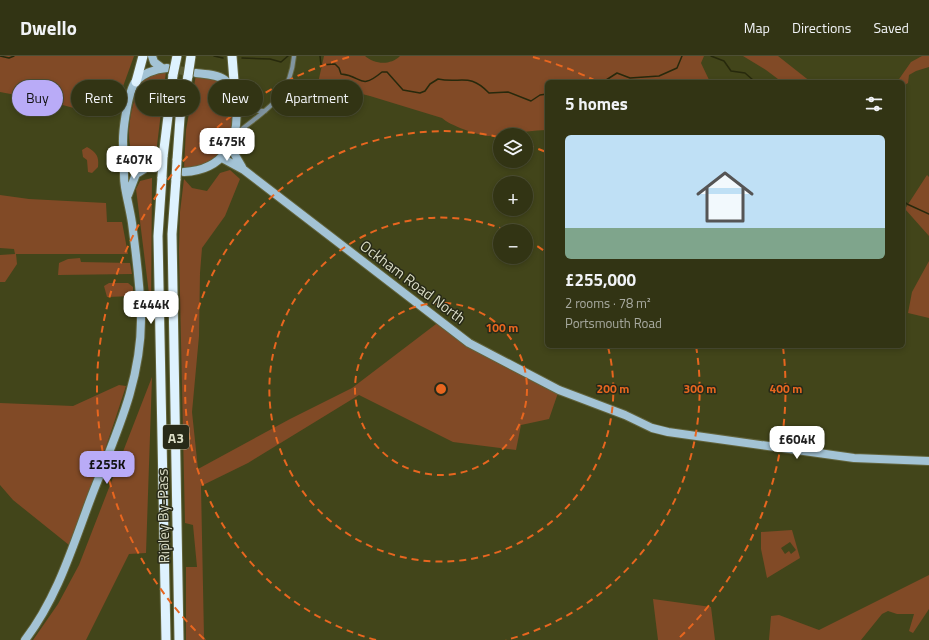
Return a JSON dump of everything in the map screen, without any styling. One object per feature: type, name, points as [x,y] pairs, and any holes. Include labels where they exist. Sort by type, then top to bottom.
[{"type":"highway","points":[[137,80],[143,56]]},
{"type":"highway","name":"Ripley By-Pass","points":[[166,640],[158,236],[167,70],[178,56]]},
{"type":"highway","name":"Ripley By-Pass","points":[[179,640],[172,234],[180,118],[192,74],[191,56]]},
{"type":"highway","points":[[232,56],[234,80]]},
{"type":"main road","points":[[152,56],[154,62],[167,70]]},
{"type":"main road","points":[[139,80],[150,72],[167,70]]},
{"type":"main road","points":[[192,74],[220,77],[226,80]]},
{"type":"main road","points":[[25,640],[52,596],[73,550],[125,414],[133,383],[139,352],[141,315],[128,195],[125,188],[124,178],[124,140],[127,112],[132,90],[135,84]]},
{"type":"main road","points":[[184,172],[204,168],[222,158],[234,136],[236,116]]},
{"type":"main road","name":"Ockham Road North","points":[[231,144],[235,155],[244,170]]},
{"type":"main road","points":[[125,154],[132,162],[146,168],[155,168]]},
{"type":"main road","name":"Ockham Road North","points":[[222,158],[244,170],[469,344],[559,390],[625,415],[648,426],[668,432],[854,458],[929,461]]},
{"type":"main road","points":[[128,195],[136,174],[146,168]]},
{"type":"street","points":[[234,136],[282,94],[293,65],[294,56]]},
{"type":"shaded area","points":[[0,56],[134,56],[125,80],[71,80],[71,107],[63,105],[63,80],[12,80],[12,94],[0,92]]},
{"type":"shaded area","points":[[324,56],[365,56],[373,61],[387,63],[400,56],[704,56],[701,63],[709,80],[545,80],[545,130],[533,131],[533,128],[493,128],[493,136],[488,136],[477,134],[451,124],[442,118],[363,94],[363,80],[319,80]]},
{"type":"shaded area","points":[[743,56],[778,56],[808,80],[779,80]]},
{"type":"shaded area","points":[[922,56],[929,56],[929,67],[909,75],[908,83],[905,85],[905,80],[898,80],[911,62]]},
{"type":"shaded area","points":[[166,71],[165,80],[144,80],[155,73]]},
{"type":"shaded area","points":[[196,75],[219,80],[208,80],[208,116],[233,116],[233,122],[231,133],[222,151],[206,162],[196,166],[184,168],[186,130],[189,116],[200,116],[200,80],[195,80]]},
{"type":"shaded area","points":[[135,97],[135,116],[161,116],[154,166],[137,159],[132,152],[129,133]]},
{"type":"shaded area","points":[[87,147],[97,155],[98,160],[98,167],[92,173],[88,172],[87,160],[83,157],[82,150]]},
{"type":"shaded area","points":[[230,170],[240,179],[225,216],[202,248],[199,336],[192,412],[198,469],[290,419],[352,388],[440,321],[468,347],[523,376],[559,390],[549,419],[521,425],[516,450],[453,442],[359,395],[248,463],[201,486],[204,637],[206,640],[186,640],[186,567],[197,567],[193,525],[185,523],[179,250],[180,212],[184,179],[192,188],[207,191],[220,173]]},
{"type":"shaded area","points":[[927,175],[929,177],[929,236],[905,209]]},
{"type":"shaded area","points":[[152,178],[151,310],[136,189],[140,181]]},
{"type":"shaded area","points":[[0,195],[29,199],[106,203],[107,222],[122,222],[128,254],[16,254],[17,264],[5,282],[0,282],[0,255],[15,254],[14,249],[0,248]]},
{"type":"shaded area","points":[[80,258],[81,262],[130,263],[132,274],[58,275],[59,263],[68,259]]},
{"type":"shaded area","points":[[929,261],[929,318],[908,313],[912,292]]},
{"type":"shaded area","points":[[109,283],[128,283],[133,287],[133,296],[107,297],[104,286]]},
{"type":"shaded area","points":[[152,377],[146,553],[129,554],[86,640],[33,640],[58,604],[79,565]]},
{"type":"shaded area","points":[[119,385],[126,386],[99,466],[69,545],[13,500],[0,485],[0,403],[73,406]]},
{"type":"shaded area","points":[[792,530],[800,558],[767,578],[761,549],[761,532]],"holes":[[[790,542],[796,550],[791,554],[789,551],[785,554],[781,548]]]},
{"type":"shaded area","points":[[929,575],[929,609],[913,633],[909,631],[914,614],[897,614],[888,611],[882,614],[861,640],[769,640],[771,616],[779,615],[819,630]]},
{"type":"shaded area","points":[[653,599],[711,607],[715,640],[658,640]]},
{"type":"waterway","points":[[0,56],[9,58],[14,56]]},
{"type":"waterway","points":[[214,56],[223,58]]},
{"type":"waterway","points":[[242,58],[270,59],[281,62],[288,56]]},
{"type":"waterway","points":[[320,56],[321,65],[335,64],[339,68],[341,74],[348,75],[365,82],[375,78],[382,72],[387,72],[403,90],[420,93],[425,91],[430,84],[438,79],[470,81],[476,83],[489,93],[508,92],[531,101],[540,95],[545,94]]},
{"type":"waterway","points":[[606,80],[617,73],[630,78],[659,76],[677,68],[682,56]]},
{"type":"waterway","points":[[711,56],[724,61],[731,71],[745,73],[753,80]]},
{"type":"waterway","points":[[905,202],[929,214]]},
{"type":"tunnel","points":[[168,68],[194,73]]}]
